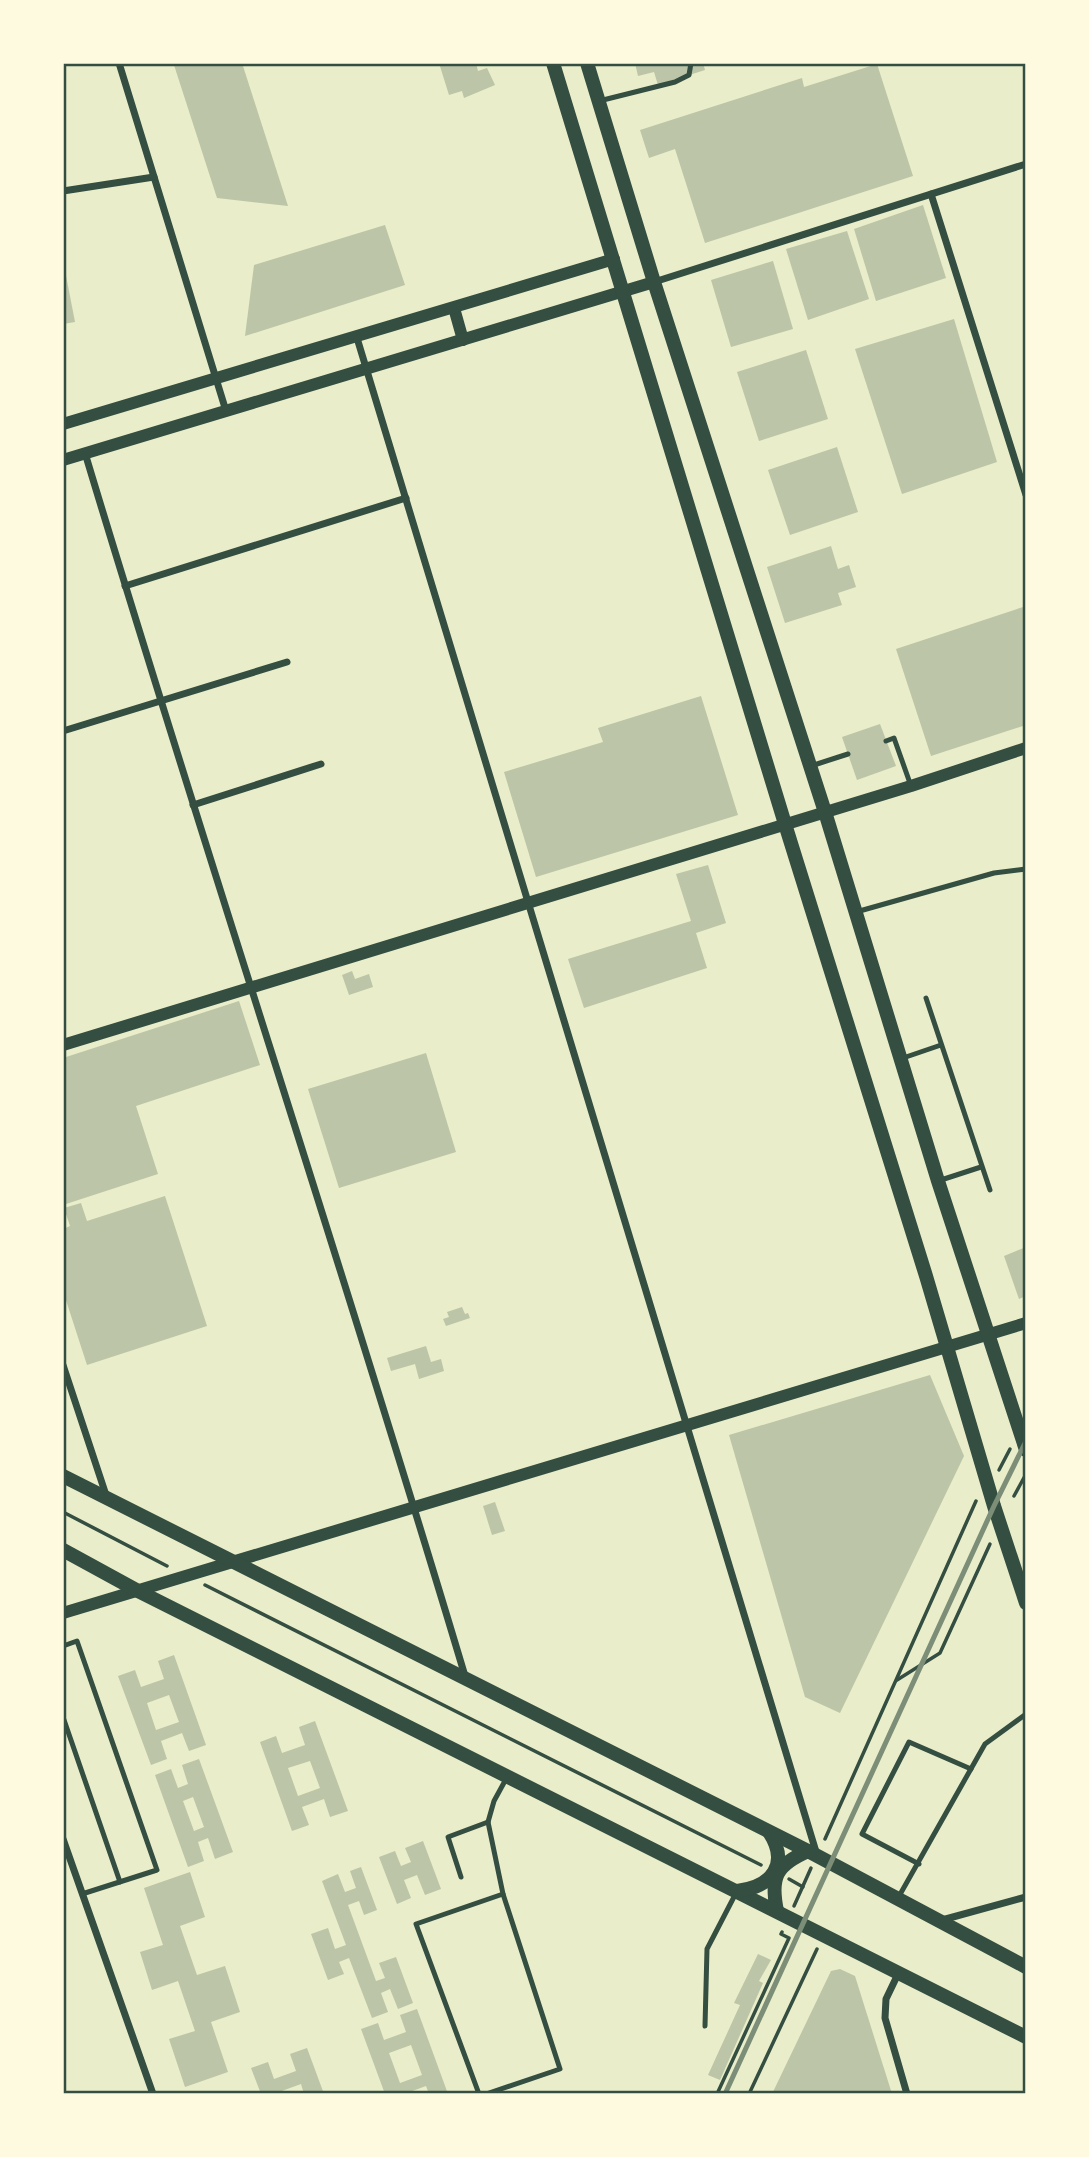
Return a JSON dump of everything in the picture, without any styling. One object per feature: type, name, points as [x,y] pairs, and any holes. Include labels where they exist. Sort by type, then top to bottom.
[{"type":"main road","points":[[553,63],[948,1347],[979,1458],[1026,1603]]},
{"type":"main road","points":[[587,63],[654,282],[811,766],[938,1181],[1026,1450]]},
{"type":"main road","points":[[63,1476],[106,1495],[465,1676],[812,1853],[1026,1967]]},
{"type":"main road","points":[[63,1550],[138,1591],[1026,2037]]},
{"type":"main road","points":[[768,1832],[778,1851],[774,1890],[783,1914]]},
{"type":"main road","points":[[737,1891],[759,1886],[789,1860],[812,1853]]},
{"type":"street","points":[[119,63],[226,411]]},
{"type":"street","points":[[63,460],[463,341],[1026,164]]},
{"type":"street","points":[[63,191],[154,177]]},
{"type":"street","points":[[930,194],[1026,495]]},
{"type":"street","points":[[63,424],[614,259]]},
{"type":"street","points":[[454,308],[463,341]]},
{"type":"street","points":[[357,338],[687,1427],[812,1853]]},
{"type":"street","points":[[85,453],[465,1676]]},
{"type":"street","points":[[125,586],[406,498]]},
{"type":"street","points":[[63,731],[287,662]]},
{"type":"street","points":[[63,1045],[911,786],[1026,748]]},
{"type":"street","points":[[193,805],[321,764]]},
{"type":"street","points":[[63,1613],[1026,1324]]},
{"type":"street","points":[[63,1365],[106,1495]]},
{"type":"street","points":[[63,1839],[153,2094]]},
{"type":"street","points":[[939,1921],[1026,1897]]},
{"type":"street","points":[[898,1974],[886,1999],[884,2018],[907,2094]]},
{"type":"lane","points":[[599,101],[676,82],[689,75],[691,63]]},
{"type":"lane","points":[[886,741],[894,738],[911,786]]},
{"type":"lane","points":[[811,766],[848,754]]},
{"type":"lane","points":[[855,912],[994,873],[1026,869]]},
{"type":"lane","points":[[926,998],[989,1191]]},
{"type":"lane","points":[[900,1059],[941,1045]]},
{"type":"lane","points":[[938,1181],[981,1167]]},
{"type":"lane","points":[[63,1646],[77,1641],[157,1870],[82,1894]]},
{"type":"lane","points":[[898,1898],[985,1744],[1026,1714]]},
{"type":"lane","points":[[63,1717],[120,1882]]},
{"type":"lane","points":[[919,1864],[862,1834],[909,1742],[971,1769]]},
{"type":"lane","points":[[486,2094],[560,2069],[503,1894],[488,1822],[494,1801],[508,1776]]},
{"type":"lane","points":[[461,1877],[448,1837],[488,1822]]},
{"type":"lane","points":[[705,2026],[707,1950],[737,1891]]},
{"type":"lane","points":[[479,2094],[416,1924],[503,1894]]},
{"type":"path","points":[[1014,1496],[1026,1474]]},
{"type":"path","points":[[717,2094],[789,1938],[780,1934],[783,1914],[803,1886],[812,1853],[895,1681],[978,1495]]},
{"type":"path","points":[[63,1512],[803,1886]]},
{"type":"path","points":[[895,1681],[940,1653],[995,1533]]},
{"type":"path","points":[[749,2094],[824,1935]]},
{"type":"building","points":[[242,63],[288,206],[217,198],[174,65]]},
{"type":"building","points":[[439,63],[476,63],[478,71],[487,68],[495,85],[464,98],[462,91],[449,95]]},
{"type":"building","points":[[635,63],[703,63],[705,70],[658,85],[654,72],[638,76]]},
{"type":"building","points":[[877,64],[913,176],[705,243],[675,149],[649,158],[640,130],[802,78],[804,87]]},
{"type":"building","points":[[923,205],[946,278],[876,301],[854,229]]},
{"type":"building","points":[[385,225],[405,285],[245,336],[254,265]]},
{"type":"building","points":[[847,231],[869,299],[808,320],[786,249]]},
{"type":"building","points":[[63,260],[75,322],[63,324]]},
{"type":"building","points":[[773,261],[793,329],[731,347],[711,280]]},
{"type":"building","points":[[954,319],[997,462],[902,494],[855,349]]},
{"type":"building","points":[[806,350],[828,419],[759,441],[737,372]]},
{"type":"building","points":[[837,447],[858,512],[790,535],[768,470]]},
{"type":"building","points":[[831,546],[838,569],[849,565],[856,587],[838,593],[842,605],[785,623],[767,567]]},
{"type":"building","points":[[1026,606],[1026,725],[931,756],[896,649]]},
{"type":"building","points":[[701,696],[738,815],[536,877],[504,772],[603,742],[598,728]]},
{"type":"building","points":[[880,724],[896,766],[857,780],[842,737]]},
{"type":"building","points":[[708,865],[726,923],[696,933],[707,968],[584,1008],[568,959],[691,921],[676,874]]},
{"type":"building","points":[[352,971],[355,979],[369,974],[373,987],[349,995],[342,975]]},
{"type":"building","points":[[239,1001],[260,1065],[136,1106],[158,1174],[63,1205],[63,1058]]},
{"type":"building","points":[[426,1053],[456,1152],[339,1188],[308,1089]]},
{"type":"building","points":[[165,1196],[207,1326],[87,1365],[63,1291],[63,1229],[70,1226],[64,1208],[81,1203],[87,1221]]},
{"type":"building","points":[[1026,1247],[1026,1296],[1019,1299],[1004,1256]]},
{"type":"building","points":[[462,1307],[470,1318],[446,1326],[443,1319],[449,1317],[447,1312]]},
{"type":"building","points":[[426,1346],[431,1362],[441,1359],[444,1371],[419,1379],[415,1364],[391,1371],[387,1358]]},
{"type":"building","points":[[930,1375],[964,1456],[840,1713],[805,1697],[729,1435]]},
{"type":"building","points":[[495,1502],[505,1531],[492,1535],[483,1506]]},
{"type":"building","points":[[174,1655],[206,1745],[189,1751],[182,1733],[161,1741],[167,1759],[151,1765],[118,1676],[135,1670],[141,1687],[164,1679],[158,1661]],"holes":[[[169,1695],[179,1722],[156,1730],[147,1703]]]},
{"type":"building","points":[[315,1721],[348,1811],[330,1817],[324,1799],[302,1807],[309,1825],[292,1831],[260,1742],[276,1736],[282,1753],[305,1745],[299,1727]],"holes":[[[310,1761],[320,1788],[298,1796],[288,1768]]]},
{"type":"building","points":[[199,1759],[233,1852],[215,1859],[208,1838],[198,1842],[204,1861],[188,1867],[155,1775],[171,1769],[178,1788],[188,1784],[182,1765]],"holes":[[[193,1797],[204,1827],[194,1831],[183,1801]]]},
{"type":"building","points":[[423,1841],[441,1889],[425,1895],[417,1875],[404,1880],[411,1898],[397,1904],[379,1857],[395,1851],[401,1866],[411,1862],[405,1848]]},
{"type":"building","points":[[361,1867],[377,1910],[364,1915],[359,1901],[348,1905],[376,1981],[385,1978],[379,1963],[396,1957],[413,2003],[398,2009],[390,1989],[381,1993],[388,2012],[372,2018],[349,1958],[339,1962],[344,1974],[328,1980],[311,1934],[328,1928],[335,1949],[346,1945],[322,1881],[338,1874],[345,1892],[356,1888],[350,1871]]},
{"type":"building","points":[[190,1872],[205,1917],[180,1926],[197,1975],[225,1966],[240,2012],[211,2022],[228,2072],[185,2087],[169,2039],[195,2031],[178,1981],[152,1990],[140,1952],[163,1945],[144,1888]]},
{"type":"building","points":[[758,1954],[771,1960],[759,1981],[763,1983],[720,2080],[708,2075],[740,2005],[734,2003]]},
{"type":"building","points":[[840,1969],[855,1976],[892,2094],[772,2094],[831,1971]]},
{"type":"building","points":[[417,2009],[448,2094],[429,2094],[426,2086],[404,2094],[385,2094],[361,2029],[378,2023],[384,2040],[406,2032],[400,2015]],"holes":[[[411,2045],[422,2075],[400,2083],[389,2053]]]},
{"type":"building","points":[[307,2048],[324,2094],[304,2094],[301,2084],[279,2094],[261,2094],[251,2068],[268,2062],[274,2079],[296,2071],[290,2054]]},
{"type":"railway","points":[[725,2094],[1026,1441]]}]
